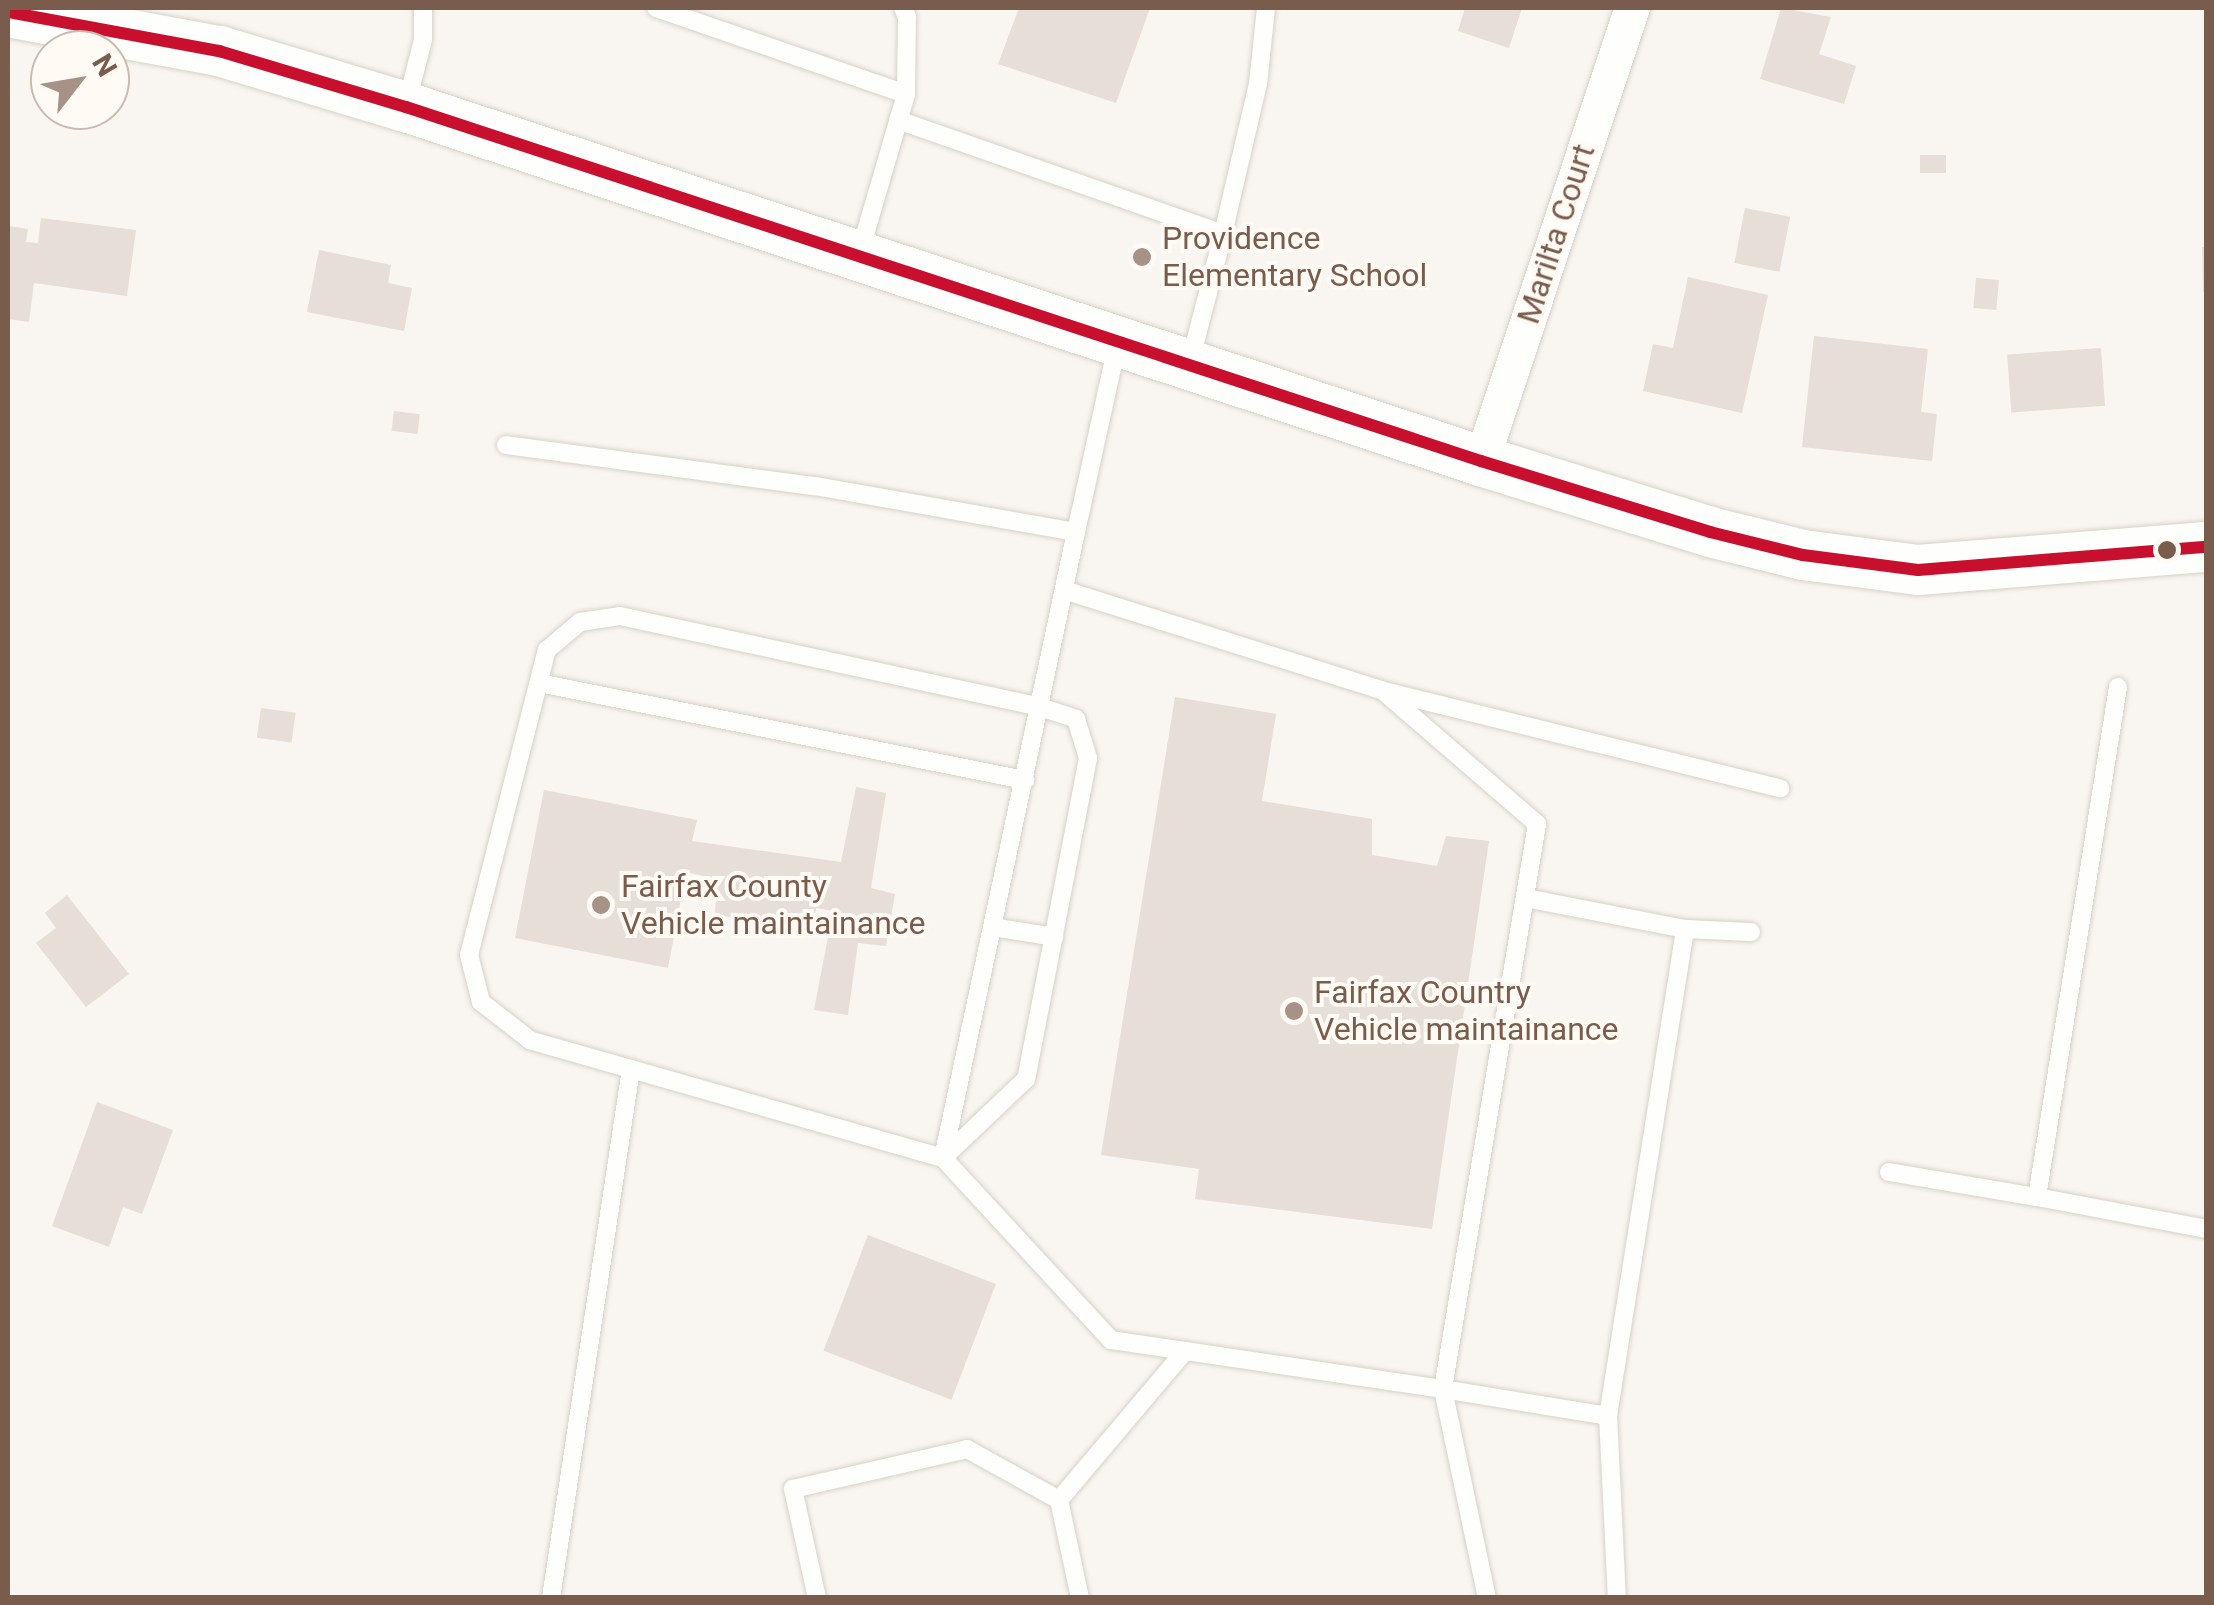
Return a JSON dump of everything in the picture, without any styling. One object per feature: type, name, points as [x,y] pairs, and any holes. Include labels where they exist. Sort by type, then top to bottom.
[{"type":"main road","points":[[8,12],[219,51],[406,107],[1710,532],[1860,565],[1918,570],[2206,548]]},
{"type":"street","name":"Marilta Court","points":[[1481,460],[1632,8]]},
{"type":"lane","points":[[406,107],[423,40],[423,8]]},
{"type":"lane","points":[[656,8],[906,94]]},
{"type":"lane","points":[[859,255],[906,94],[907,18],[903,8]]},
{"type":"lane","points":[[1190,363],[1258,84],[1266,8]]},
{"type":"lane","points":[[898,120],[1222,234]]},
{"type":"lane","points":[[944,1158],[1119,340]]},
{"type":"lane","points":[[506,445],[815,486],[1076,532]]},
{"type":"lane","points":[[1064,590],[1382,690],[1780,788]]},
{"type":"lane","points":[[944,1158],[1026,1079],[1088,758],[1076,719],[1040,707],[620,616],[580,622],[547,650],[469,955],[481,1002],[530,1040],[944,1158],[1111,1340],[1608,1416]]},
{"type":"lane","points":[[539,682],[1025,780]]},
{"type":"lane","points":[[2037,1197],[2118,687]]},
{"type":"lane","points":[[1382,690],[1537,824],[1444,1389],[1487,1598]]},
{"type":"lane","points":[[1524,898],[1685,928],[1751,932]]},
{"type":"lane","points":[[993,927],[1054,936]]},
{"type":"lane","points":[[1617,1598],[1608,1416],[1685,928]]},
{"type":"lane","points":[[552,1598],[631,1068]]},
{"type":"lane","points":[[1889,1172],[2206,1230]]},
{"type":"lane","points":[[1060,1500],[1185,1351]]},
{"type":"lane","points":[[817,1598],[792,1489],[967,1449],[1060,1500],[1080,1598]]},
{"type":"building","points":[[1019,8],[1150,8],[1116,103],[998,64]]},
{"type":"building","points":[[1465,8],[1522,8],[1509,48],[1458,31]]},
{"type":"building","points":[[1781,8],[1831,17],[1819,54],[1856,66],[1844,104],[1760,79]]},
{"type":"building","points":[[1920,155],[1946,155],[1946,173],[1920,173]]},
{"type":"building","points":[[1745,208],[1790,217],[1779,272],[1734,263]]},
{"type":"building","points":[[41,218],[136,230],[127,296],[34,283],[29,322],[8,319],[8,226],[28,229],[26,242],[38,243]]},
{"type":"building","points":[[2202,247],[2206,247],[2206,292],[2203,292]]},
{"type":"building","points":[[319,250],[391,265],[388,283],[412,288],[404,331],[307,312]]},
{"type":"building","points":[[1688,277],[1768,295],[1742,413],[1643,391],[1653,344],[1673,348]]},
{"type":"building","points":[[1976,278],[1999,280],[1996,310],[1973,308]]},
{"type":"building","points":[[1814,336],[1928,349],[1921,412],[1937,414],[1932,461],[1802,447]]},
{"type":"building","points":[[2101,348],[2105,406],[2011,412],[2007,355]]},
{"type":"building","points":[[394,411],[420,414],[417,434],[392,431]]},
{"type":"building","name":"Fairfax Country Vehicle maintainance","points":[[1175,697],[1276,714],[1262,801],[1372,819],[1372,855],[1437,866],[1446,836],[1489,841],[1432,1229],[1195,1199],[1199,1169],[1101,1155]]},
{"type":"building","points":[[261,708],[296,713],[291,743],[257,738]]},
{"type":"building","points":[[856,787],[886,793],[871,888],[895,894],[886,946],[858,943],[848,1015],[814,1010],[833,911],[816,908],[814,929],[715,915],[717,879],[686,872],[668,968],[515,938],[544,790],[697,820],[692,841],[841,862]]},
{"type":"building","points":[[67,895],[129,974],[86,1007],[36,943],[56,928],[45,913]]},
{"type":"building","points":[[97,1102],[173,1130],[142,1214],[123,1207],[109,1247],[52,1226]]},
{"type":"building","points":[[868,1235],[996,1284],[951,1400],[824,1351]]},
{"type":"transit line","points":[[8,12],[219,51],[406,107],[1481,461],[1710,532],[1803,555],[1918,570],[2206,547]]},
{"type":"place","name":"Providence Elementary School","points":[[1142,257]]},
{"type":"place","name":"Fairfax County Vehicle maintainance","points":[[601,905]]},
{"type":"place","name":"Fairfax Country Vehicle maintainance","points":[[1294,1011]]}]
